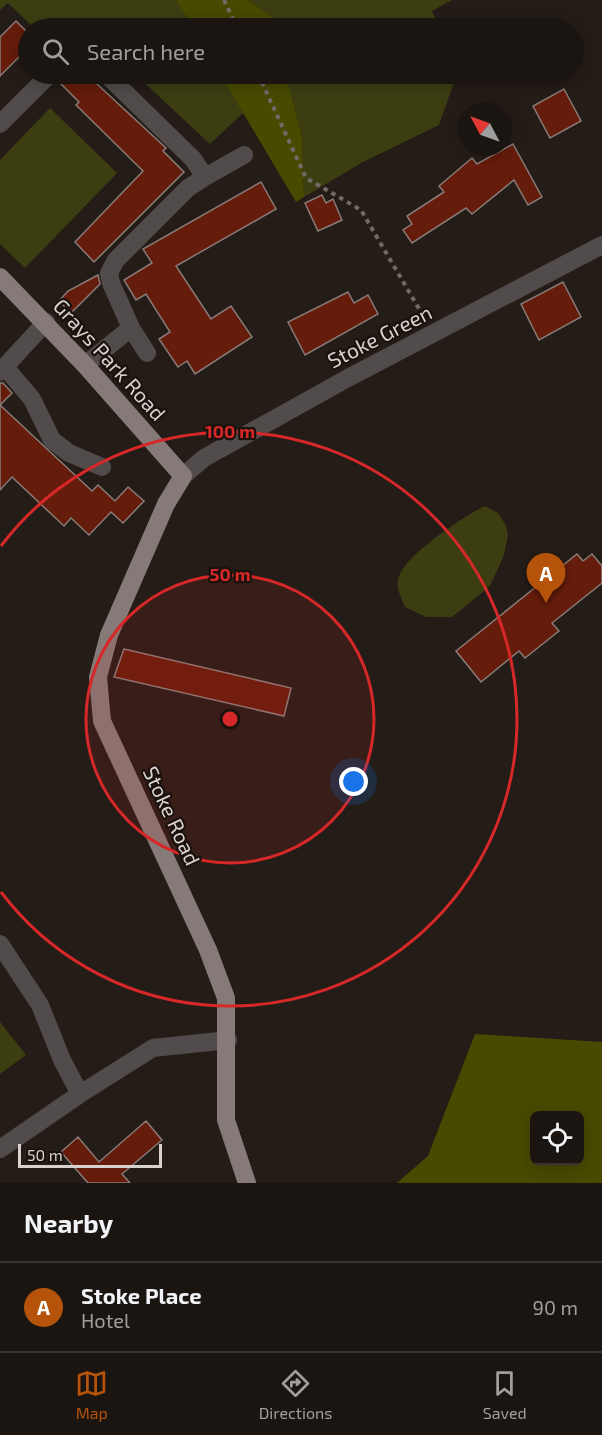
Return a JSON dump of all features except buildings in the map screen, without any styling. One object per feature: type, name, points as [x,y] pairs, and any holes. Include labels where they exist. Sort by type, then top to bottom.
[{"type":"main road","name":"Grays Park Road","points":[[0,277],[85,364],[183,476]]},
{"type":"main road","name":"Stoke Road","points":[[183,476],[166,504],[109,634],[98,677],[102,721],[208,950],[226,998],[228,1040],[226,1120],[248,1183]]},
{"type":"street","points":[[0,124],[40,84]]},
{"type":"street","points":[[116,84],[193,159],[205,177]]},
{"type":"street","points":[[147,353],[131,328],[109,273],[116,260],[188,188],[244,155]]},
{"type":"street","name":"Stoke Green","points":[[183,476],[204,458],[602,245]]},
{"type":"street","points":[[46,322],[2,370],[32,399],[52,440],[69,453],[102,467]]},
{"type":"street","points":[[85,364],[131,328]]},
{"type":"street","points":[[0,944],[40,1005],[62,1060],[80,1094]]},
{"type":"street","points":[[0,1149],[80,1094],[153,1048],[228,1040]]},
{"type":"path","points":[[224,0],[232,18]]},
{"type":"path","points":[[263,84],[306,178],[362,210],[434,334]]},
{"type":"shaded area","points":[[0,0],[176,0],[187,18],[24,18],[8,3],[0,10]]},
{"type":"shaded area","points":[[176,0],[248,0],[272,18],[187,18]]},
{"type":"shaded area","points":[[248,0],[452,0],[432,11],[435,18],[272,18]]},
{"type":"shaded area","points":[[146,84],[227,84],[244,112],[210,144]]},
{"type":"shaded area","points":[[226,84],[289,84],[302,136],[304,197],[296,202]]},
{"type":"shaded area","points":[[289,84],[453,84],[439,125],[363,162],[304,197],[302,136]]},
{"type":"shaded area","points":[[50,108],[117,173],[25,268],[0,244],[0,160]]},
{"type":"shaded area","points":[[485,506],[498,513],[506,526],[508,535],[504,555],[490,586],[452,617],[426,617],[405,607],[398,584],[404,567],[437,536]]},
{"type":"shaded area","points":[[0,1022],[26,1055],[0,1074]]},
{"type":"shaded area","points":[[475,1034],[602,1042],[602,1183],[397,1183],[428,1156]]},
{"type":"place","name":"Stoke Place","points":[[546,603]]}]
